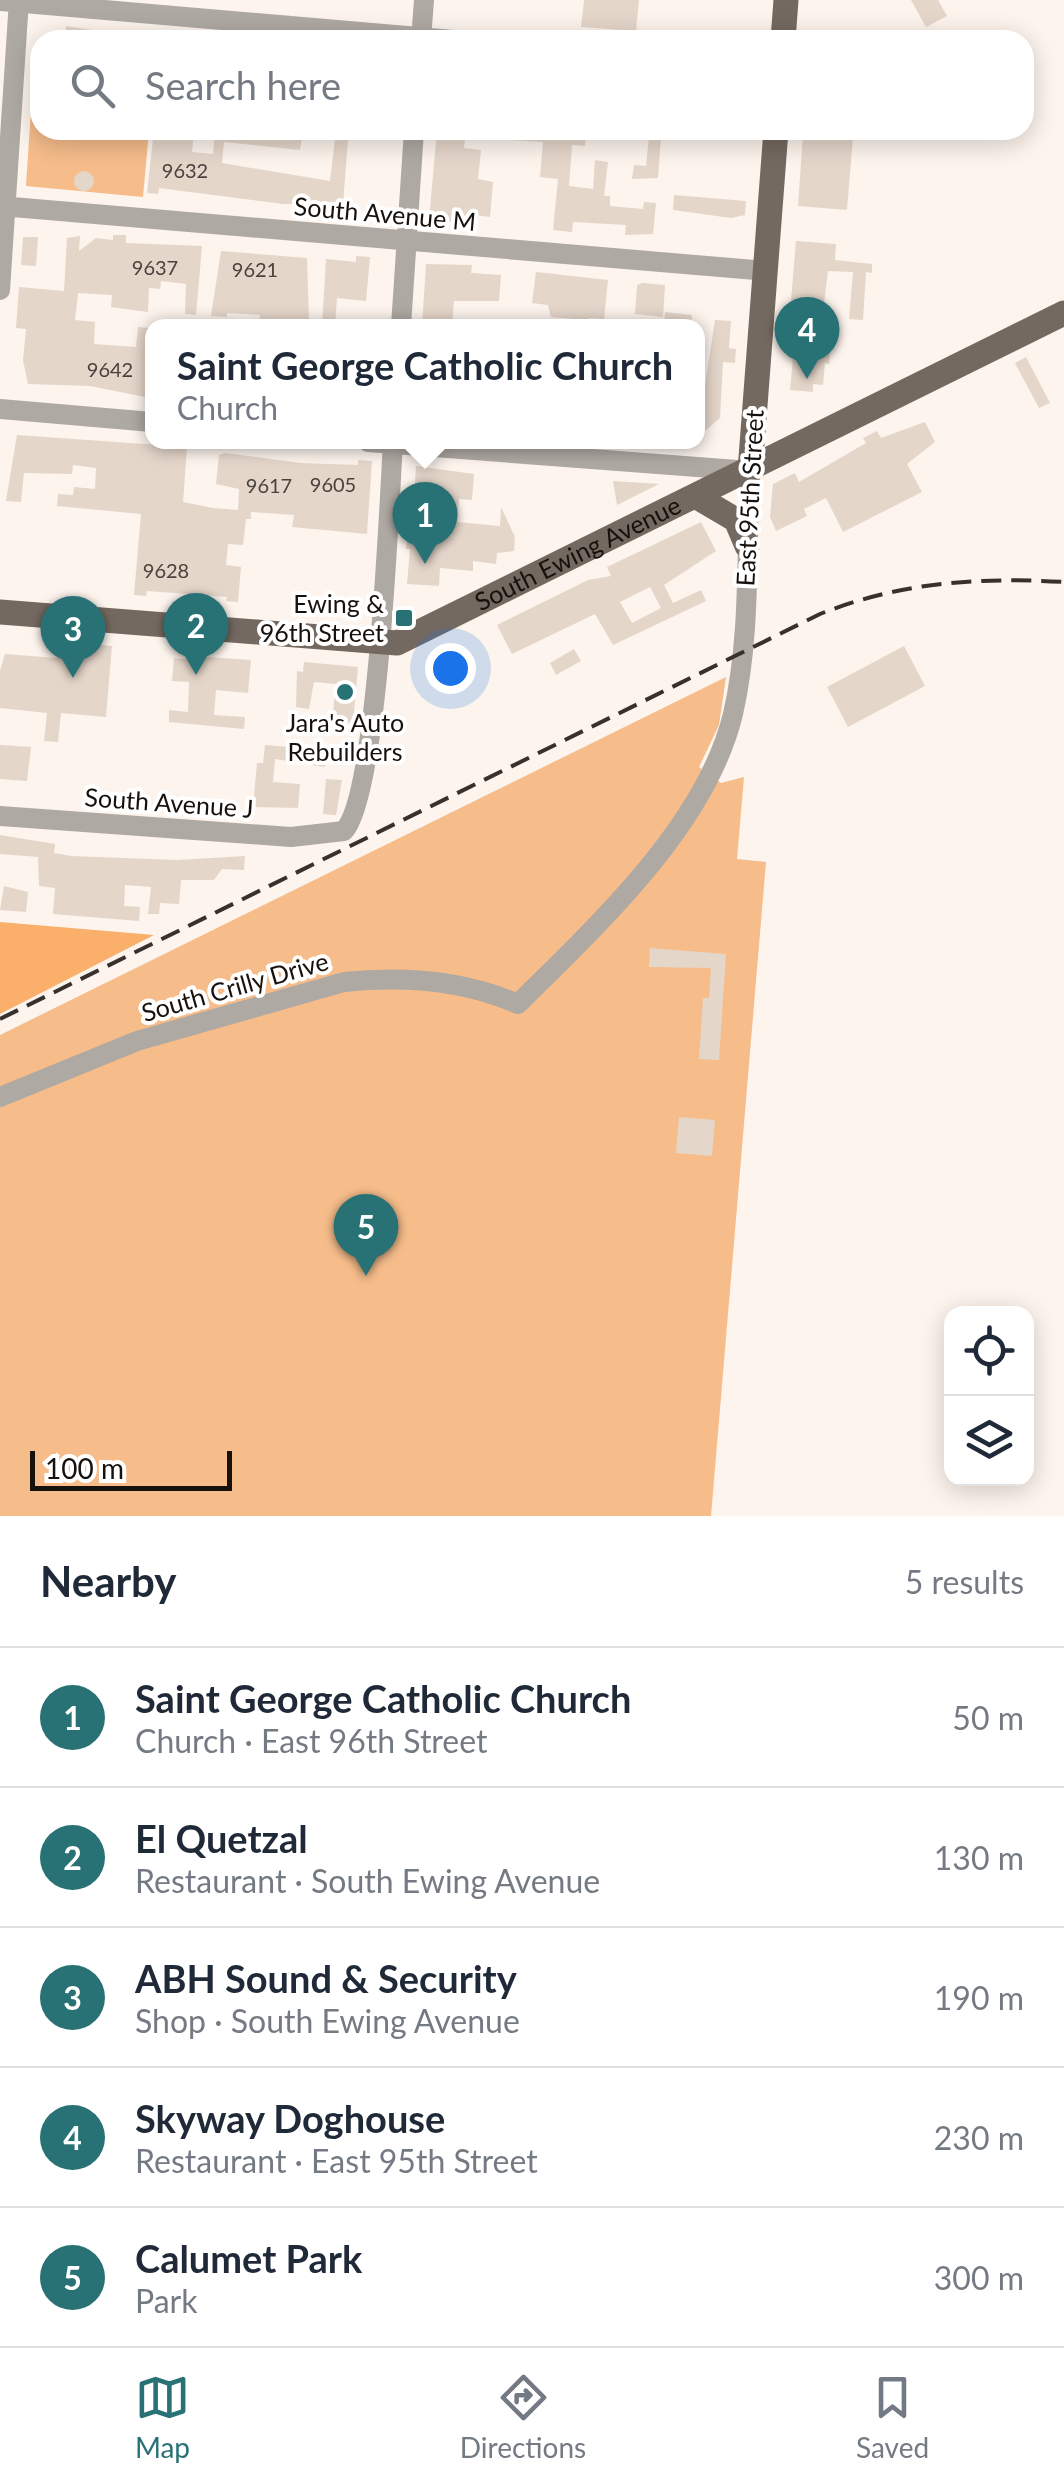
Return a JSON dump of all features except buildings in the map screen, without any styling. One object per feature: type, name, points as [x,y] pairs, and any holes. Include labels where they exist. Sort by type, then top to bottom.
[{"type":"main road","points":[[784,30],[786,0]]},
{"type":"main road","name":"East 95th Street","points":[[750,471],[775,140]]},
{"type":"main road","name":"South Ewing Avenue","points":[[0,612],[379,644],[412,638],[1064,313]]},
{"type":"main road","points":[[697,498],[736,520],[747,546]]},
{"type":"street","points":[[422,30],[424,0]]},
{"type":"street","points":[[0,290],[12,1],[324,30]]},
{"type":"street","points":[[400,319],[413,140]]},
{"type":"street","name":"South Avenue M","points":[[3,206],[766,271]]},
{"type":"street","points":[[0,409],[145,421]]},
{"type":"street","points":[[379,644],[393,449]]},
{"type":"street","points":[[470,449],[750,471]]},
{"type":"street","name":"East 95th Street","points":[[723,746],[738,685],[750,471]]},
{"type":"street","name":"South Avenue J","points":[[0,816],[290,837],[334,835],[352,823],[357,810],[379,644]]},
{"type":"street","name":"South Crilly Drive","points":[[0,1097],[137,1041],[344,982],[377,978],[455,984],[518,1004],[648,867],[691,806],[723,746]]},
{"type":"shaded area","points":[[30,125],[30,140],[148,140],[143,197],[26,186]]},
{"type":"shaded area","points":[[726,677],[719,725],[699,767],[721,783],[744,777],[737,859],[766,862],[711,1516],[0,1516],[0,1035]]},
{"type":"shaded area","points":[[0,922],[154,935],[0,1014]]},
{"type":"railway","points":[[0,1019],[820,614],[880,595],[940,584],[1001,580],[1064,582]]},
{"type":"place","name":"Skyway Doghouse","points":[[807,379]]},
{"type":"place","name":"Saint George Catholic Church","points":[[425,564]]},
{"type":"place","name":"Ewing & 96th Street","points":[[404,618]]},
{"type":"place","name":"El Quetzal","points":[[196,675]]},
{"type":"place","name":"ABH Sound & Security","points":[[73,678]]},
{"type":"place","name":"Jara's Auto Rebuilders","points":[[345,692]]},
{"type":"place","name":"Calumet Park","points":[[366,1276]]}]
